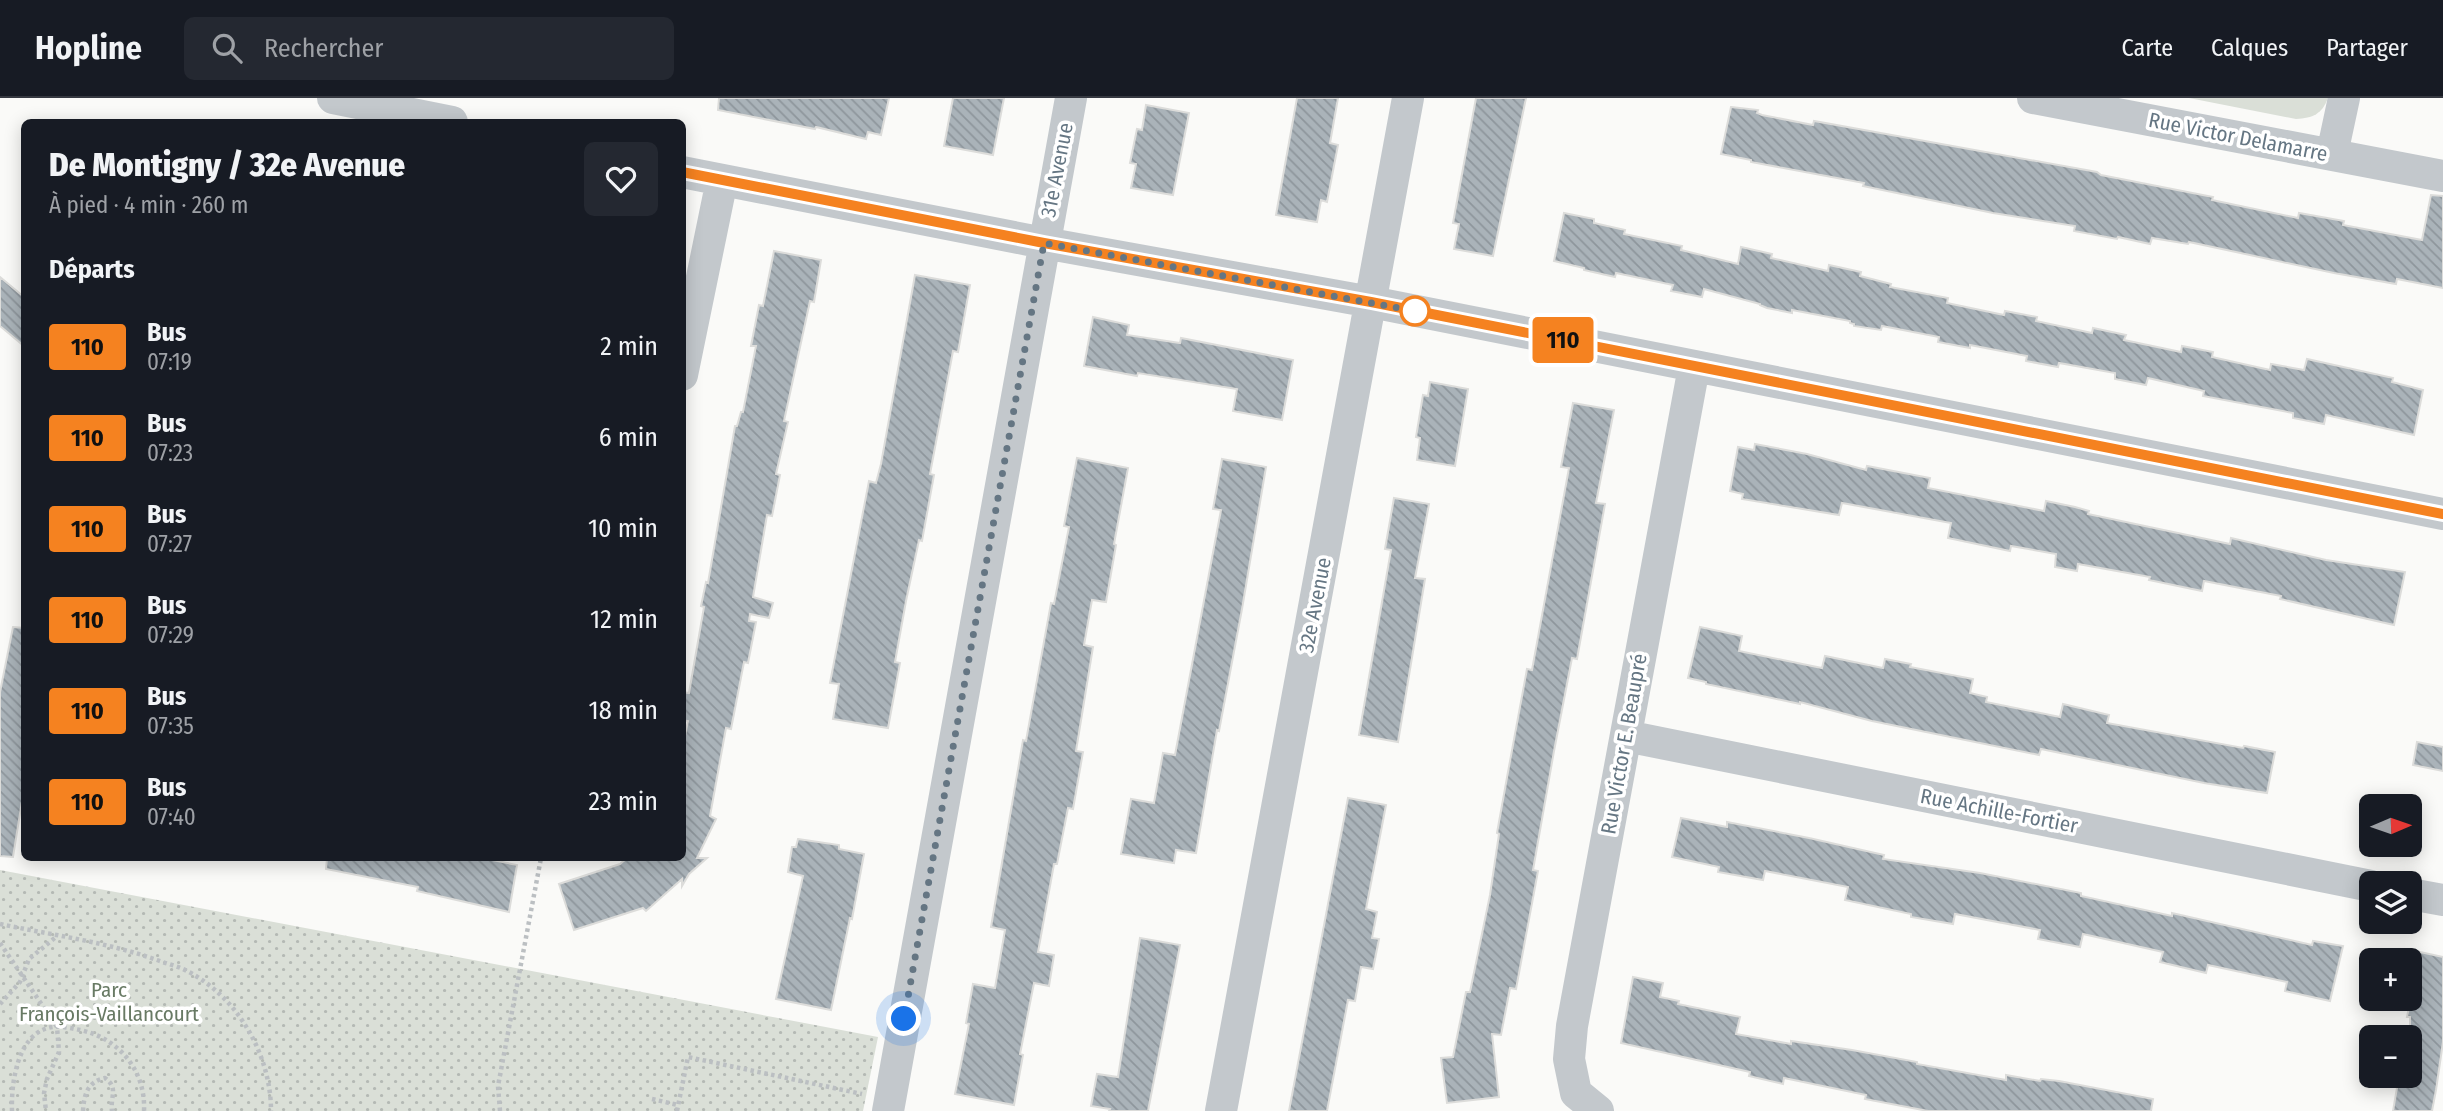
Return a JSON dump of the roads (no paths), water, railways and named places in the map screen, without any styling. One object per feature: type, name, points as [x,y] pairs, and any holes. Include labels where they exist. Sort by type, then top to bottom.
[{"type":"street","points":[[333,98],[381,103],[441,119]]},
{"type":"street","name":"31e Avenue","points":[[889,1105],[1071,98]]},
{"type":"street","name":"32e Avenue","points":[[1221,1111],[1408,98]]},
{"type":"street","name":"Rue Victor Delamarre","points":[[2033,98],[2089,103],[2443,176]]},
{"type":"street","points":[[2332,154],[2344,98]]},
{"type":"street","points":[[686,173],[1044,243],[1371,302],[2443,514]]},
{"type":"street","points":[[686,356],[722,180]]},
{"type":"street","name":"Rue Victor E. Beaupré","points":[[1598,1111],[1576,1093],[1569,1059],[1572,1026],[1694,367]]},
{"type":"street","name":"Rue Achille-Fortier","points":[[1626,736],[2359,884]]},
{"type":"street","points":[[2422,896],[2443,900]]},
{"type":"park label","name":"Parc François-Vaillancourt","points":[[109,1002]]}]
